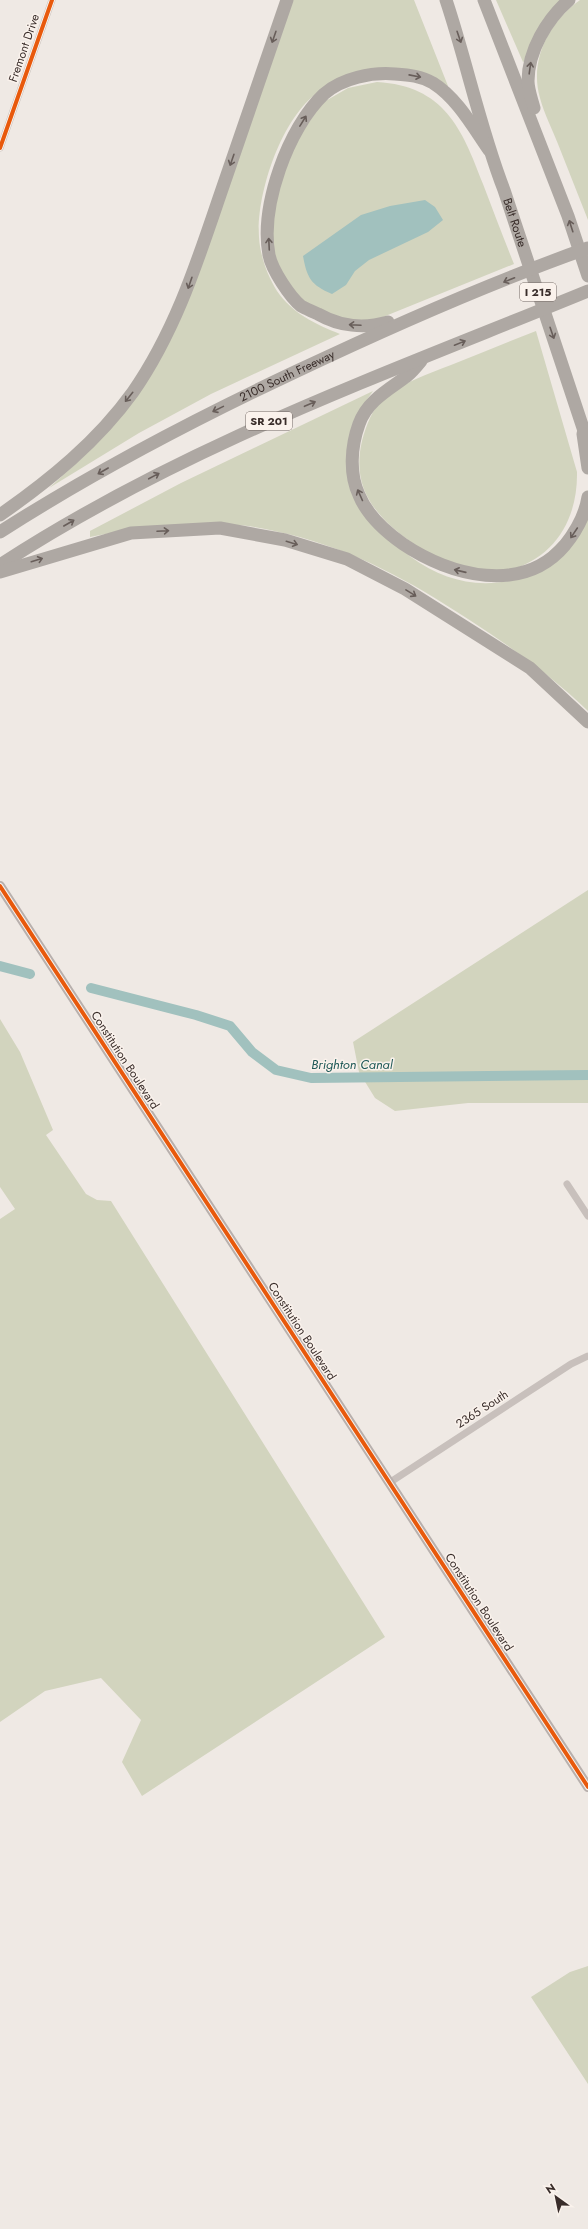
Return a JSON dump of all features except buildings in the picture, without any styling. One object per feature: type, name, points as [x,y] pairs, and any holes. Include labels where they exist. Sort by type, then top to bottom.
[{"type":"highway","points":[[0,515],[52,478],[97,436],[133,392],[163,344],[187,292],[287,0]]},
{"type":"highway","name":"Belt Route","points":[[446,0],[461,45],[488,150],[504,190],[588,443]]},
{"type":"highway","points":[[484,0],[554,178],[588,276]]},
{"type":"highway","points":[[547,160],[528,82],[531,58],[550,20],[569,0]]},
{"type":"highway","points":[[434,309],[374,326],[350,325],[328,320],[301,306],[284,287],[269,256],[268,224],[275,185],[285,151],[305,117],[324,94],[340,83],[382,73],[419,76],[433,84],[456,105],[488,150]]},
{"type":"highway","name":"2100 South Freeway","points":[[0,532],[36,509],[193,421],[356,342],[434,309],[588,248]]},
{"type":"highway","name":"SR 201","points":[[0,565],[71,521],[174,466],[258,426],[588,291]]},
{"type":"highway","points":[[424,358],[408,376],[381,394],[367,408],[359,424],[352,452],[354,478],[359,495],[371,515],[393,536],[419,554],[451,569],[480,576],[506,576],[534,569],[557,554],[574,534],[582,520],[585,514],[588,497]]},
{"type":"highway","points":[[581,421],[588,468]]},
{"type":"highway","points":[[0,572],[131,533],[220,528],[285,540],[347,559],[405,589],[530,668],[588,722]]},
{"type":"street","name":"Fremont Drive","points":[[0,148],[52,0]]},
{"type":"street","name":"Constitution Boulevard","points":[[0,886],[588,1786]]},
{"type":"street","points":[[567,1184],[588,1216]]},
{"type":"street","name":"2365 South","points":[[389,1483],[571,1364],[588,1356]]},
{"type":"green space","points":[[288,0],[414,0],[448,86],[443,88],[410,74],[406,74],[364,80],[323,89],[309,100],[284,134],[267,177],[262,199],[259,219],[261,251],[270,278],[283,299],[297,312],[313,322],[340,334],[211,394],[139,433],[49,488],[82,458],[157,355]]},
{"type":"green space","points":[[496,0],[562,0],[529,59],[523,62]]},
{"type":"green space","points":[[580,0],[588,0],[588,220],[544,109],[537,84],[537,70],[544,43],[559,19]]},
{"type":"green space","points":[[377,82],[400,85],[419,92],[434,101],[458,128],[475,164],[514,264],[378,319],[363,321],[328,317],[303,302],[273,261],[269,233],[286,156],[322,103],[348,88]]},
{"type":"green space","points":[[536,331],[577,472],[576,493],[571,512],[564,529],[554,543],[540,555],[524,565],[506,571],[481,574],[430,556],[398,532],[377,511],[363,487],[360,473],[359,458],[362,441],[365,430],[376,407],[391,392],[425,375]]},
{"type":"green space","points":[[373,391],[360,411],[348,443],[347,466],[350,482],[377,514],[406,553],[424,566],[451,578],[479,583],[508,581],[523,577],[588,514],[588,711],[560,685],[530,662],[468,619],[403,580],[360,558],[337,549],[288,534],[239,525],[209,525],[130,531],[90,537],[90,531],[181,483]]},
{"type":"green space","points":[[588,890],[588,1103],[468,1103],[395,1111],[375,1098],[359,1072],[353,1042]]},
{"type":"green space","points":[[0,1019],[20,1052],[53,1130],[46,1135],[86,1194],[97,1200],[111,1201],[385,1637],[142,1796],[122,1762],[141,1720],[101,1678],[45,1691],[0,1722],[0,1219],[15,1209],[0,1187]]},
{"type":"green space","points":[[588,1966],[588,2084],[531,1997],[570,1972]]},
{"type":"water","points":[[425,200],[435,207],[443,220],[428,232],[369,260],[355,271],[346,285],[332,294],[319,287],[311,280],[306,270],[303,256],[361,215],[390,206]]},
{"type":"waterway","name":"Brighton Canal","points":[[0,966],[30,974]]},
{"type":"waterway","name":"Brighton Canal","points":[[91,988],[196,1015],[230,1026],[252,1052],[276,1070],[311,1078],[588,1075]]},
{"type":"cycle path","points":[[0,148],[52,0]]},
{"type":"cycle path","points":[[0,886],[588,1787]]}]
